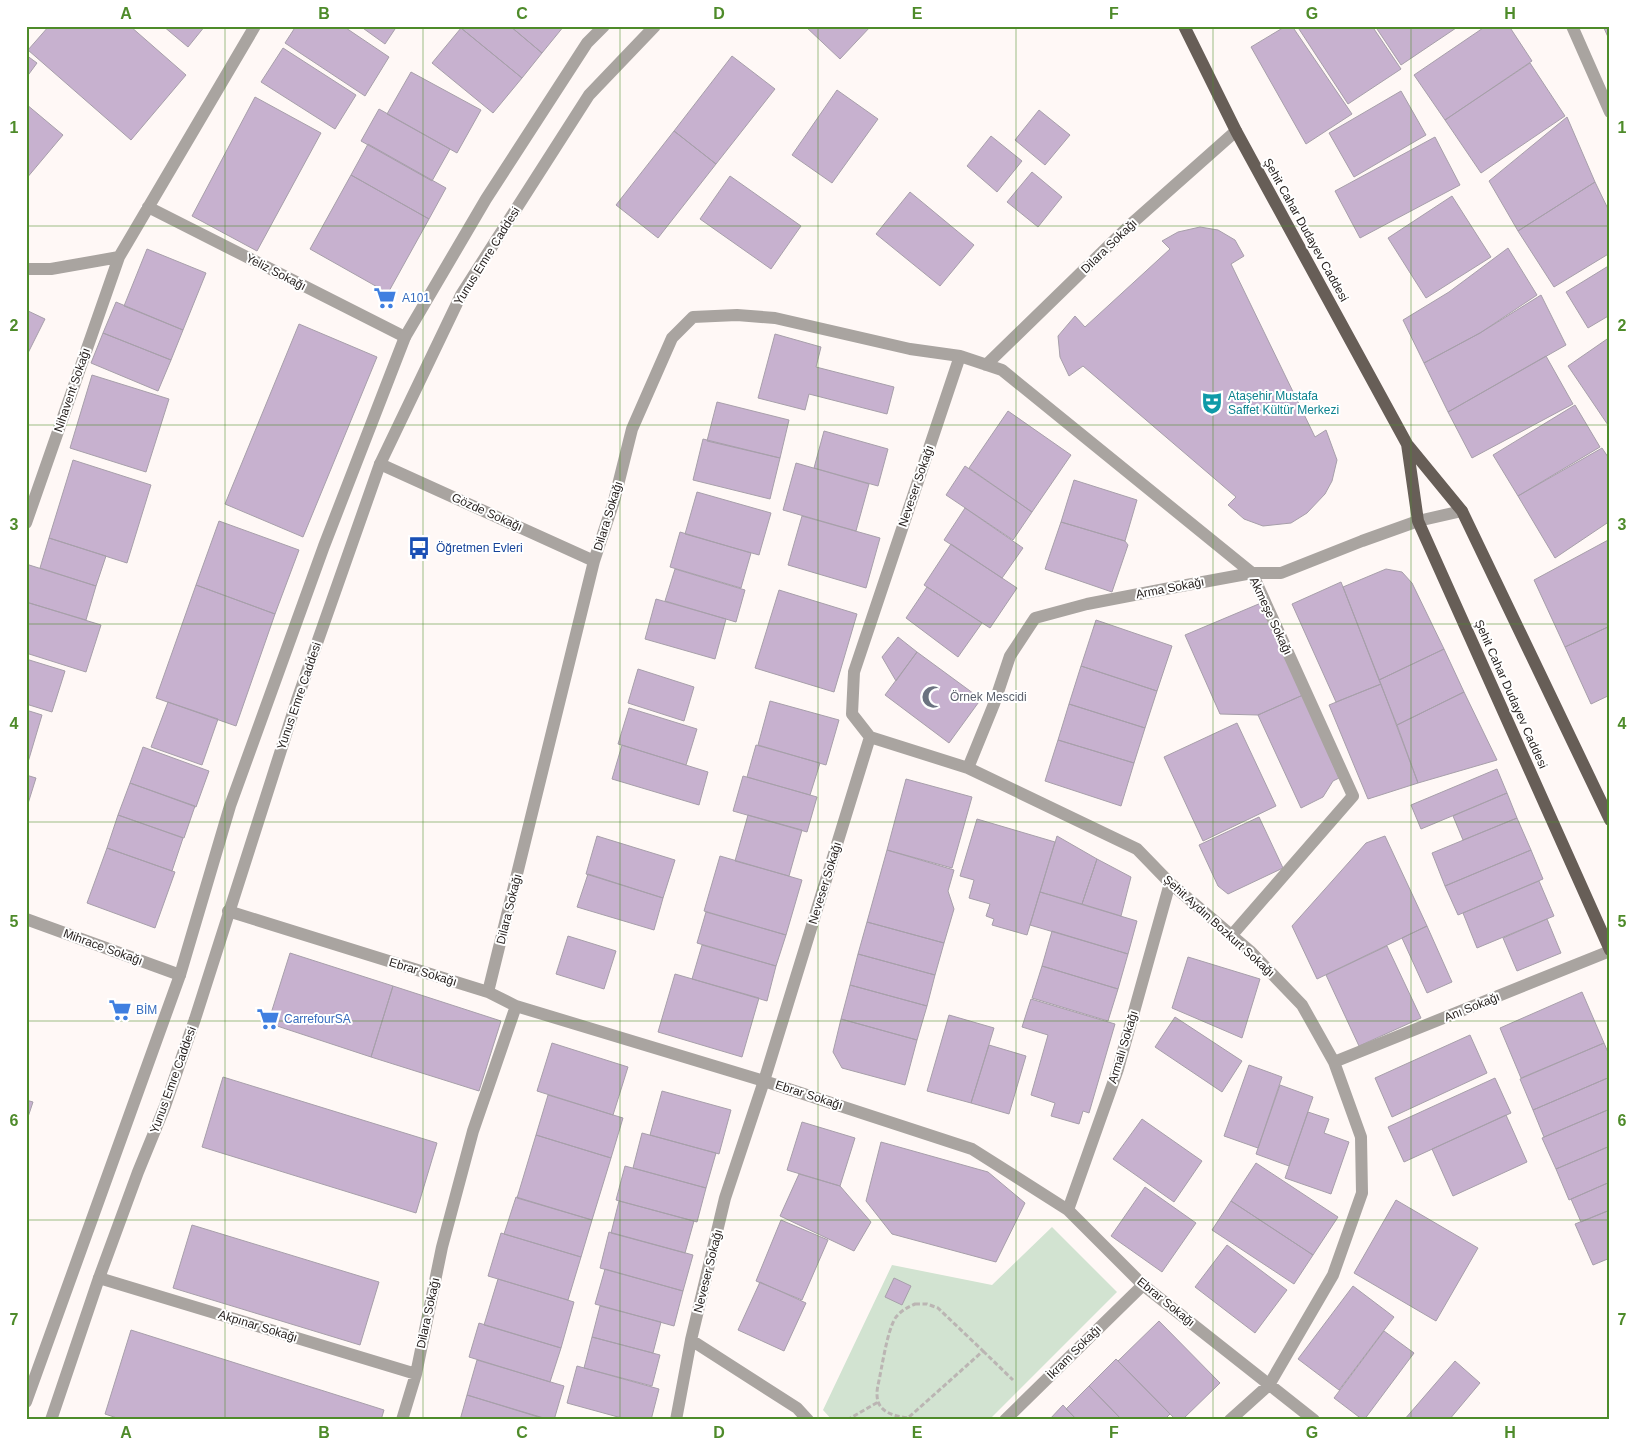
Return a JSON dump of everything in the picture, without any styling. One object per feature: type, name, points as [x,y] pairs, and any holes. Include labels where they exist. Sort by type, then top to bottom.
[{"type":"main road","name":"Şehit Cahar Dudayev Caddesi","points":[[1184,26],[1236,130],[1408,444],[1462,511],[1610,820]]},
{"type":"main road","name":"Şehit Cahar Dudayev Caddesi","points":[[1408,444],[1418,521],[1610,951]]},
{"type":"street","name":"Nihavent Sokağı","points":[[26,523],[118,257],[255,26]]},
{"type":"street","points":[[26,1402],[180,975],[230,806],[324,546],[405,337],[486,199],[587,43],[604,26]]},
{"type":"street","name":"Yunus Emre Caddesi","points":[[51,1420],[99,1278],[195,1019],[297,700],[380,464],[461,295],[590,95],[655,26]]},
{"type":"street","points":[[1572,26],[1610,112]]},
{"type":"street","name":"Dilara Sokağı","points":[[986,365],[1130,224],[1236,130]]},
{"type":"street","name":"Yeliz Sokağı","points":[[148,207],[405,337]]},
{"type":"street","points":[[26,270],[52,269],[118,257]]},
{"type":"street","name":"Dilara Sokağı","points":[[488,992],[594,561],[614,501],[632,429],[672,338],[693,317],[737,316],[775,318],[910,349],[960,356]]},
{"type":"street","name":"Akmeşe Sokağı","points":[[960,356],[1002,370],[1252,574],[1353,796],[1231,936]]},
{"type":"street","name":"Neveser Sokağı","points":[[676,1420],[691,1340],[725,1198],[764,1081],[870,737],[852,714],[854,672],[960,356]]},
{"type":"street","name":"Gözde Sokağı","points":[[380,464],[594,561]]},
{"type":"street","name":"Arma Sokağı","points":[[968,768],[994,704],[1010,656],[1035,618],[1087,604],[1252,574],[1281,573],[1418,521],[1462,511]]},
{"type":"street","name":"Şehit Aydın Bozkurt Sokağı","points":[[870,737],[968,768],[1137,848],[1170,883],[1250,951],[1302,1005],[1334,1062],[1361,1137],[1362,1193],[1332,1275],[1269,1385],[1230,1420]]},
{"type":"street","name":"Armalı Sokağı","points":[[1068,1210],[1118,1069],[1170,883]]},
{"type":"street","name":"Ebrar Sokağı","points":[[228,911],[488,992],[516,1006],[764,1081],[972,1149],[1068,1210],[1143,1285],[1314,1420]]},
{"type":"street","name":"Mihrace Sokağı","points":[[26,919],[180,975]]},
{"type":"street","name":"Anı Sokağı","points":[[1334,1062],[1610,951]]},
{"type":"street","name":"Dilara Sokağı","points":[[402,1420],[416,1374],[442,1247],[473,1131],[516,1006]]},
{"type":"street","name":"Akpınar Sokağı","points":[[99,1278],[416,1374]]},
{"type":"street","name":"İkram Sokağı","points":[[1005,1420],[1143,1285]]},
{"type":"street","points":[[691,1340],[797,1408],[808,1420]]},
{"type":"path","points":[[983,1351],[908,1418],[892,1416],[883,1410],[878,1402],[876,1393],[895,1318],[904,1309],[915,1304],[927,1304],[938,1308],[983,1351],[1029,1397]]},
{"type":"path","points":[[847,1420],[878,1402]]},
{"type":"green space","points":[[1052,1227],[1117,1292],[989,1420],[832,1420],[823,1410],[892,1265],[992,1285]]},
{"type":"building","points":[[49,26],[130,26],[186,75],[131,140],[28,50]]},
{"type":"building","points":[[163,26],[205,26],[188,47]]},
{"type":"building","points":[[296,26],[343,26],[389,57],[365,96],[285,43]]},
{"type":"building","points":[[360,26],[397,26],[385,44]]},
{"type":"building","points":[[462,26],[510,26],[542,53],[522,78],[461,28]]},
{"type":"building","points":[[510,26],[564,26],[542,53]]},
{"type":"building","points":[[805,26],[871,26],[840,59]]},
{"type":"building","points":[[1286,26],[1292,26],[1352,114],[1306,144],[1251,47]]},
{"type":"building","points":[[1297,26],[1372,26],[1401,69],[1348,104]]},
{"type":"building","points":[[1375,26],[1459,26],[1401,65]]},
{"type":"building","points":[[1486,26],[1509,26],[1532,61],[1445,120],[1414,75]]},
{"type":"building","points":[[1603,26],[1610,26],[1610,36],[1608,37]]},
{"type":"building","points":[[461,28],[522,78],[493,113],[432,63]]},
{"type":"building","points":[[283,48],[356,95],[335,129],[261,82]]},
{"type":"building","points":[[26,55],[37,63],[26,78]]},
{"type":"building","points":[[732,56],[775,89],[716,164],[674,131]]},
{"type":"building","points":[[1530,63],[1565,116],[1481,173],[1445,120]]},
{"type":"building","points":[[411,72],[481,110],[457,153],[387,114]]},
{"type":"building","points":[[837,90],[878,119],[832,183],[792,155]]},
{"type":"building","points":[[1401,91],[1426,135],[1354,177],[1329,133]]},
{"type":"building","points":[[255,97],[321,133],[257,251],[192,216]]},
{"type":"building","points":[[26,104],[63,135],[26,179]]},
{"type":"building","points":[[379,109],[450,149],[432,181],[361,141]]},
{"type":"building","points":[[1039,110],[1070,135],[1045,165],[1015,140]]},
{"type":"building","points":[[1567,117],[1595,182],[1518,231],[1489,181]]},
{"type":"building","points":[[674,131],[716,164],[658,238],[616,205]]},
{"type":"building","points":[[991,136],[1022,161],[997,192],[967,166]]},
{"type":"building","points":[[1435,137],[1460,185],[1360,238],[1335,191]]},
{"type":"building","points":[[368,144],[446,188],[429,219],[351,175]]},
{"type":"building","points":[[1032,172],[1062,197],[1038,227],[1007,202]]},
{"type":"building","points":[[351,175],[429,219],[388,293],[310,249]]},
{"type":"building","points":[[730,176],[801,226],[771,269],[700,219]]},
{"type":"building","points":[[1595,182],[1610,213],[1610,253],[1554,287],[1518,231]]},
{"type":"building","points":[[910,192],[974,245],[940,286],[876,234]]},
{"type":"building","points":[[1452,196],[1491,257],[1426,298],[1388,238]]},
{"type":"building","name":"Ataşehir Mustafa Saffet Kültür Merkezi","points":[[1200,227],[1218,230],[1235,240],[1244,256],[1231,264],[1315,437],[1326,430],[1337,460],[1332,481],[1325,494],[1307,513],[1291,523],[1263,526],[1244,519],[1228,505],[1236,497],[1083,366],[1069,376],[1060,357],[1058,336],[1075,316],[1085,327],[1170,249],[1162,241],[1178,232]]},
{"type":"building","points":[[1508,248],[1537,295],[1480,333],[1424,363],[1403,320],[1449,292]]},
{"type":"building","points":[[147,249],[206,273],[183,330],[124,306]]},
{"type":"building","points":[[1610,265],[1610,315],[1588,328],[1566,292]]},
{"type":"building","points":[[1541,295],[1566,345],[1448,412],[1424,363],[1480,333]]},
{"type":"building","points":[[116,302],[183,330],[171,360],[103,333]]},
{"type":"building","points":[[26,310],[45,319],[26,357]]},
{"type":"building","points":[[299,324],[377,357],[303,537],[225,504]]},
{"type":"building","points":[[103,333],[171,360],[158,391],[91,363]]},
{"type":"building","points":[[775,334],[821,347],[816,367],[894,387],[887,414],[809,394],[805,410],[758,398]]},
{"type":"building","points":[[1610,337],[1610,428],[1568,366]]},
{"type":"building","points":[[1546,356],[1573,404],[1472,458],[1448,412]]},
{"type":"building","points":[[92,375],[169,399],[146,472],[70,448]]},
{"type":"building","points":[[717,402],[789,420],[780,458],[707,441]]},
{"type":"building","points":[[1575,405],[1600,447],[1518,496],[1493,455]]},
{"type":"building","points":[[1008,411],[1071,455],[1032,512],[969,468]]},
{"type":"building","points":[[824,431],[888,449],[878,486],[814,468]]},
{"type":"building","points":[[703,439],[780,458],[770,499],[693,480]]},
{"type":"building","points":[[1602,448],[1610,460],[1610,521],[1555,558],[1518,496]]},
{"type":"building","points":[[73,460],[151,485],[127,563],[49,538]]},
{"type":"building","points":[[796,463],[869,484],[856,531],[783,510]]},
{"type":"building","points":[[965,466],[1032,512],[1013,540],[946,495]]},
{"type":"building","points":[[1074,480],[1137,500],[1125,541],[1061,522]]},
{"type":"building","points":[[697,492],[771,513],[759,555],[685,534]]},
{"type":"building","points":[[965,508],[1023,548],[1002,578],[944,540]]},
{"type":"building","points":[[802,516],[880,538],[866,588],[788,565]]},
{"type":"building","points":[[219,521],[299,550],[275,614],[196,585]]},
{"type":"building","points":[[1061,522],[1125,541],[1128,545],[1112,592],[1045,569]]},
{"type":"building","points":[[680,532],[751,553],[741,588],[670,567]]},
{"type":"building","points":[[49,538],[106,556],[96,586],[40,568]]},
{"type":"building","points":[[1610,539],[1610,626],[1565,647],[1534,580]]},
{"type":"building","points":[[951,544],[1017,588],[990,628],[924,585]]},
{"type":"building","points":[[26,564],[96,586],[86,620],[26,602]]},
{"type":"building","points":[[675,569],[745,590],[736,622],[665,601]]},
{"type":"building","points":[[1386,569],[1402,572],[1412,583],[1444,649],[1379,680],[1343,587]]},
{"type":"building","points":[[1341,582],[1381,684],[1336,702],[1292,604]]},
{"type":"building","points":[[196,585],[275,614],[236,726],[156,698]]},
{"type":"building","points":[[927,587],[982,623],[958,657],[906,618]]},
{"type":"building","points":[[779,590],[857,614],[834,692],[755,668]]},
{"type":"building","points":[[656,599],[726,619],[715,659],[645,639]]},
{"type":"building","points":[[26,602],[101,625],[86,672],[26,653]]},
{"type":"building","points":[[1261,603],[1303,695],[1258,715],[1220,714],[1185,635]]},
{"type":"building","points":[[1096,620],[1172,646],[1157,691],[1081,666]]},
{"type":"building","points":[[1610,626],[1610,695],[1591,704],[1565,647]]},
{"type":"building","points":[[898,637],[917,652],[896,681],[882,657]]},
{"type":"building","points":[[1444,649],[1464,692],[1397,725],[1379,680]]},
{"type":"building","name":"Örnek Mescidi","points":[[917,652],[981,699],[949,743],[885,695]]},
{"type":"building","points":[[26,659],[65,671],[52,712],[26,704]]},
{"type":"building","points":[[1081,666],[1157,691],[1145,728],[1069,704]]},
{"type":"building","points":[[638,669],[694,687],[684,721],[628,703]]},
{"type":"building","points":[[1381,684],[1418,783],[1368,799],[1329,705]]},
{"type":"building","points":[[1464,692],[1497,760],[1418,783],[1397,725]]},
{"type":"building","points":[[1303,695],[1339,778],[1333,781],[1323,797],[1301,808],[1258,715]]},
{"type":"building","points":[[770,701],[839,720],[826,765],[758,745]]},
{"type":"building","points":[[168,702],[218,719],[202,765],[151,747]]},
{"type":"building","points":[[1069,704],[1145,728],[1134,763],[1058,740]]},
{"type":"building","points":[[629,708],[697,729],[686,765],[618,744]]},
{"type":"building","points":[[26,710],[42,715],[26,769]]},
{"type":"building","points":[[1237,723],[1276,806],[1203,841],[1164,757]]},
{"type":"building","points":[[1058,740],[1134,763],[1121,806],[1045,781]]},
{"type":"building","points":[[622,745],[708,772],[699,805],[612,779]]},
{"type":"building","points":[[756,745],[820,763],[810,795],[747,777]]},
{"type":"building","points":[[143,747],[209,771],[196,807],[130,783]]},
{"type":"building","points":[[1497,769],[1507,793],[1421,829],[1411,805]]},
{"type":"building","points":[[26,775],[36,778],[26,810]]},
{"type":"building","points":[[743,776],[817,797],[807,832],[733,811]]},
{"type":"building","points":[[906,779],[972,797],[952,868],[887,850]]},
{"type":"building","points":[[130,783],[195,806],[184,838],[118,815]]},
{"type":"building","points":[[1507,793],[1517,818],[1463,840],[1453,816]]},
{"type":"building","points":[[118,815],[183,838],[172,871],[107,848]]},
{"type":"building","points":[[748,815],[802,830],[789,876],[735,861]]},
{"type":"building","points":[[1259,817],[1283,868],[1228,894],[1218,886],[1199,845]]},
{"type":"building","points":[[1517,818],[1531,850],[1445,886],[1432,853]]},
{"type":"building","points":[[977,819],[1055,842],[1027,935],[992,925],[994,919],[986,916],[990,904],[969,898],[974,880],[960,876]]},
{"type":"building","points":[[597,836],[675,860],[663,898],[586,874]]},
{"type":"building","points":[[1057,836],[1097,859],[1082,904],[1040,892]]},
{"type":"building","points":[[1385,836],[1427,926],[1317,979],[1292,926],[1366,843]]},
{"type":"building","points":[[107,848],[175,872],[155,928],[87,903]]},
{"type":"building","points":[[887,850],[954,870],[948,891],[954,909],[944,943],[867,922]]},
{"type":"building","points":[[1531,850],[1543,879],[1458,915],[1445,886]]},
{"type":"building","points":[[720,856],[802,880],[786,935],[704,911]]},
{"type":"building","points":[[1097,859],[1131,877],[1121,916],[1082,904]]},
{"type":"building","points":[[588,874],[663,898],[654,930],[577,907]]},
{"type":"building","points":[[1539,881],[1554,916],[1477,948],[1463,913]]},
{"type":"building","points":[[1040,892],[1137,921],[1128,954],[1030,925]]},
{"type":"building","points":[[706,912],[786,935],[776,966],[697,943]]},
{"type":"building","points":[[1547,919],[1561,953],[1517,971],[1503,938]]},
{"type":"building","points":[[867,922],[944,943],[935,975],[858,954]]},
{"type":"building","points":[[1427,926],[1452,982],[1427,993],[1402,938]]},
{"type":"building","points":[[1052,931],[1128,954],[1118,989],[1042,966]]},
{"type":"building","points":[[568,936],[616,951],[604,989],[556,974]]},
{"type":"building","points":[[702,945],[776,966],[767,1001],[692,979]]},
{"type":"building","points":[[1387,946],[1421,1018],[1359,1046],[1326,975]]},
{"type":"building","points":[[290,953],[393,986],[371,1057],[268,1023]]},
{"type":"building","points":[[858,954],[935,975],[927,1006],[850,985]]},
{"type":"building","points":[[1188,957],[1260,979],[1242,1038],[1172,1008]]},
{"type":"building","points":[[1042,966],[1118,989],[1108,1021],[1032,998]]},
{"type":"building","points":[[675,974],[759,998],[742,1057],[658,1032]]},
{"type":"building","points":[[850,985],[927,1006],[917,1040],[841,1019]]},
{"type":"building","points":[[393,986],[501,1021],[479,1091],[371,1057]]},
{"type":"building","points":[[1582,992],[1604,1043],[1521,1078],[1500,1028]]},
{"type":"building","points":[[1031,999],[1115,1024],[1089,1113],[1083,1111],[1079,1124],[1051,1116],[1055,1103],[1031,1095],[1048,1035],[1022,1027]]},
{"type":"building","points":[[949,1015],[994,1028],[971,1103],[927,1091]]},
{"type":"building","points":[[1175,1017],[1242,1061],[1222,1092],[1155,1047]]},
{"type":"building","points":[[841,1019],[917,1040],[905,1085],[842,1068],[833,1052]]},
{"type":"building","points":[[1470,1035],[1487,1073],[1392,1117],[1375,1078]]},
{"type":"building","points":[[552,1043],[628,1067],[613,1115],[537,1091]]},
{"type":"building","points":[[1604,1043],[1610,1057],[1610,1077],[1533,1110],[1520,1079]]},
{"type":"building","points":[[989,1045],[1026,1056],[1009,1114],[971,1103]]},
{"type":"building","points":[[1249,1065],[1282,1077],[1258,1148],[1224,1136]]},
{"type":"building","points":[[223,1077],[437,1143],[416,1213],[202,1147]]},
{"type":"building","points":[[1610,1077],[1610,1109],[1544,1137],[1533,1110]]},
{"type":"building","points":[[1495,1078],[1511,1113],[1404,1162],[1388,1127]]},
{"type":"building","points":[[1280,1085],[1313,1097],[1289,1166],[1256,1154]]},
{"type":"building","points":[[662,1091],[731,1110],[719,1154],[650,1135]]},
{"type":"building","points":[[548,1095],[623,1118],[611,1158],[536,1135]]},
{"type":"building","points":[[26,1100],[33,1102],[26,1123]]},
{"type":"building","points":[[1610,1109],[1610,1146],[1556,1169],[1542,1138]]},
{"type":"building","points":[[1308,1112],[1329,1119],[1324,1133],[1349,1142],[1331,1194],[1285,1178]]},
{"type":"building","points":[[1506,1115],[1527,1162],[1453,1196],[1432,1149]]},
{"type":"building","points":[[1142,1119],[1202,1161],[1174,1202],[1113,1159]]},
{"type":"building","points":[[802,1122],[855,1138],[840,1186],[787,1170]]},
{"type":"building","points":[[642,1133],[716,1153],[706,1188],[633,1168]]},
{"type":"building","points":[[536,1135],[611,1158],[592,1220],[517,1198]]},
{"type":"building","points":[[881,1142],[988,1172],[1025,1203],[996,1262],[892,1234],[866,1201]]},
{"type":"building","points":[[1610,1146],[1610,1182],[1569,1200],[1556,1169]]},
{"type":"building","points":[[1256,1163],[1338,1217],[1313,1255],[1231,1201]]},
{"type":"building","points":[[625,1166],[706,1188],[697,1222],[616,1200]]},
{"type":"building","points":[[799,1174],[840,1186],[871,1222],[854,1251],[780,1216]]},
{"type":"building","points":[[1610,1182],[1610,1210],[1581,1222],[1571,1199]]},
{"type":"building","points":[[1145,1187],[1196,1223],[1162,1272],[1111,1236]]},
{"type":"building","points":[[516,1197],[592,1220],[581,1257],[504,1234]]},
{"type":"building","points":[[1396,1200],[1478,1248],[1436,1321],[1354,1273]]},
{"type":"building","points":[[619,1201],[694,1221],[685,1253],[611,1233]]},
{"type":"building","points":[[1231,1201],[1313,1255],[1294,1284],[1212,1230]]},
{"type":"building","points":[[1610,1210],[1610,1258],[1593,1265],[1575,1224]]},
{"type":"building","points":[[781,1220],[828,1240],[802,1300],[756,1281]]},
{"type":"building","points":[[192,1225],[379,1282],[360,1345],[173,1288]]},
{"type":"building","points":[[609,1232],[693,1255],[683,1291],[600,1268]]},
{"type":"building","points":[[501,1233],[581,1257],[568,1300],[488,1276]]},
{"type":"building","points":[[1227,1245],[1287,1290],[1255,1333],[1195,1287]]},
{"type":"building","points":[[605,1269],[683,1291],[674,1326],[595,1304]]},
{"type":"building","points":[[894,1278],[911,1286],[902,1305],[885,1297]]},
{"type":"building","points":[[498,1279],[574,1302],[561,1348],[484,1325]]},
{"type":"building","points":[[760,1282],[806,1303],[784,1351],[738,1330]]},
{"type":"building","points":[[1353,1286],[1394,1317],[1339,1390],[1298,1359]]},
{"type":"building","points":[[600,1306],[661,1322],[653,1353],[592,1337]]},
{"type":"building","points":[[1159,1321],[1220,1383],[1182,1420],[1176,1420],[1118,1361]]},
{"type":"building","points":[[479,1323],[561,1348],[550,1382],[469,1357]]},
{"type":"building","points":[[131,1330],[384,1410],[381,1420],[123,1420],[105,1414]]},
{"type":"building","points":[[1384,1331],[1414,1353],[1363,1420],[1334,1398]]},
{"type":"building","points":[[592,1337],[660,1355],[652,1386],[584,1368]]},
{"type":"building","points":[[1116,1359],[1170,1414],[1164,1420],[1122,1420],[1089,1386]]},
{"type":"building","points":[[477,1360],[564,1386],[554,1420],[548,1420],[467,1395]]},
{"type":"building","points":[[1455,1361],[1480,1383],[1449,1420],[1404,1420]]},
{"type":"building","points":[[577,1366],[659,1389],[651,1420],[629,1420],[567,1403]]},
{"type":"building","points":[[1089,1386],[1122,1420],[1077,1420],[1066,1409]]},
{"type":"building","points":[[467,1395],[547,1419],[547,1420],[460,1420]]},
{"type":"building","points":[[1063,1405],[1077,1420],[1049,1420]]},
{"type":"place","name":"A101","points":[[385,298]]},
{"type":"place","name":"Ataşehir Mustafa Saffet Kültür Merkezi","points":[[1212,403]]},
{"type":"place","name":"Öğretmen Evleri","points":[[419,548]]},
{"type":"place","name":"Örnek Mescidi","points":[[933,697]]},
{"type":"place","name":"BİM","points":[[120,1010]]},
{"type":"place","name":"CarrefourSA","points":[[268,1019]]}]
